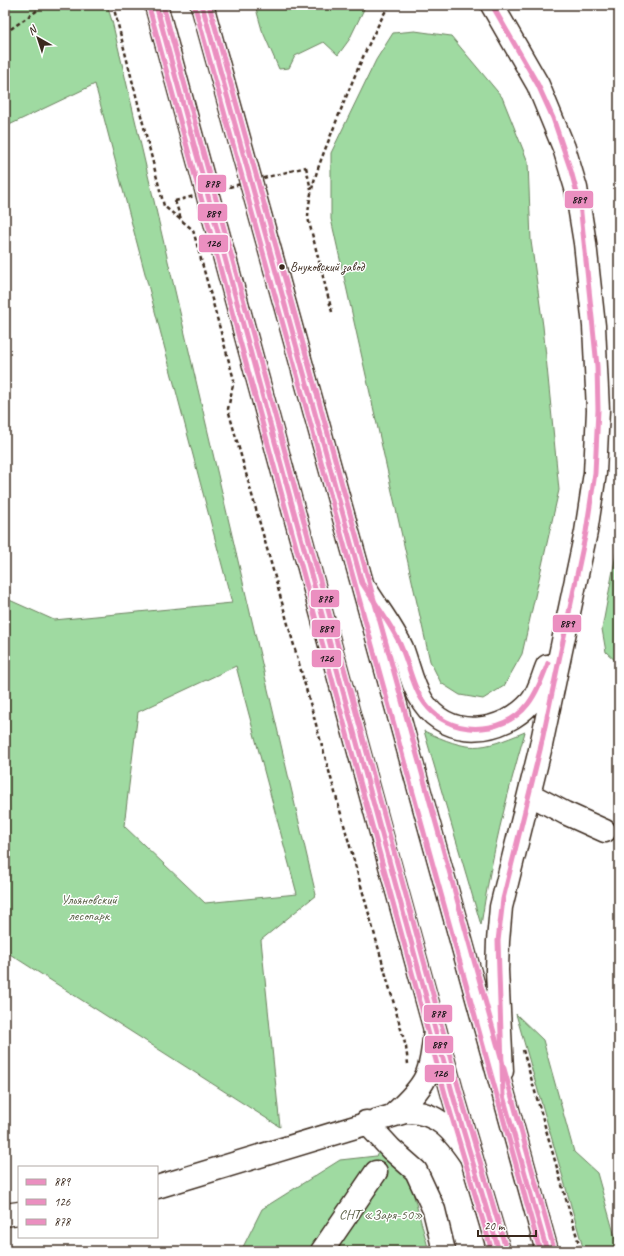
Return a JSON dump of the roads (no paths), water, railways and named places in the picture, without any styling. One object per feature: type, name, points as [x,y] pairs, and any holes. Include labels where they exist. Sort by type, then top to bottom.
[{"type":"main road","points":[[156,5],[435,1030],[499,1251]]},
{"type":"main road","points":[[202,5],[547,1251]]},
{"type":"main road","points":[[492,5],[526,62],[555,126],[576,188],[585,243],[596,360],[597,443],[595,473],[586,532],[540,750],[502,903],[498,941],[503,1096]]},
{"type":"main road","points":[[362,583],[402,648],[417,691],[423,702],[433,713],[443,720],[468,728],[490,728],[503,724],[518,714],[532,700],[570,607]]},
{"type":"main road","points":[[529,794],[565,813],[605,831]]},
{"type":"main road","points":[[394,1114],[414,1095],[429,1072],[435,1030]]},
{"type":"main road","points":[[158,1187],[366,1122],[394,1114],[416,1111],[429,1114],[445,1126],[471,1157]]},
{"type":"main road","points":[[366,1122],[391,1149],[416,1171],[434,1210],[444,1251]]},
{"type":"main road","points":[[322,1251],[376,1172]]},
{"type":"main road","points":[[5,1215],[18,1213]]},
{"type":"place","name":"Внуковский завод","points":[[282,267]]},
{"type":"park label","name":"Ульяновский лесопарк","points":[[89,908]]},
{"type":"park label","name":"СНТ «Заря-50»","points":[[381,1214]]}]
